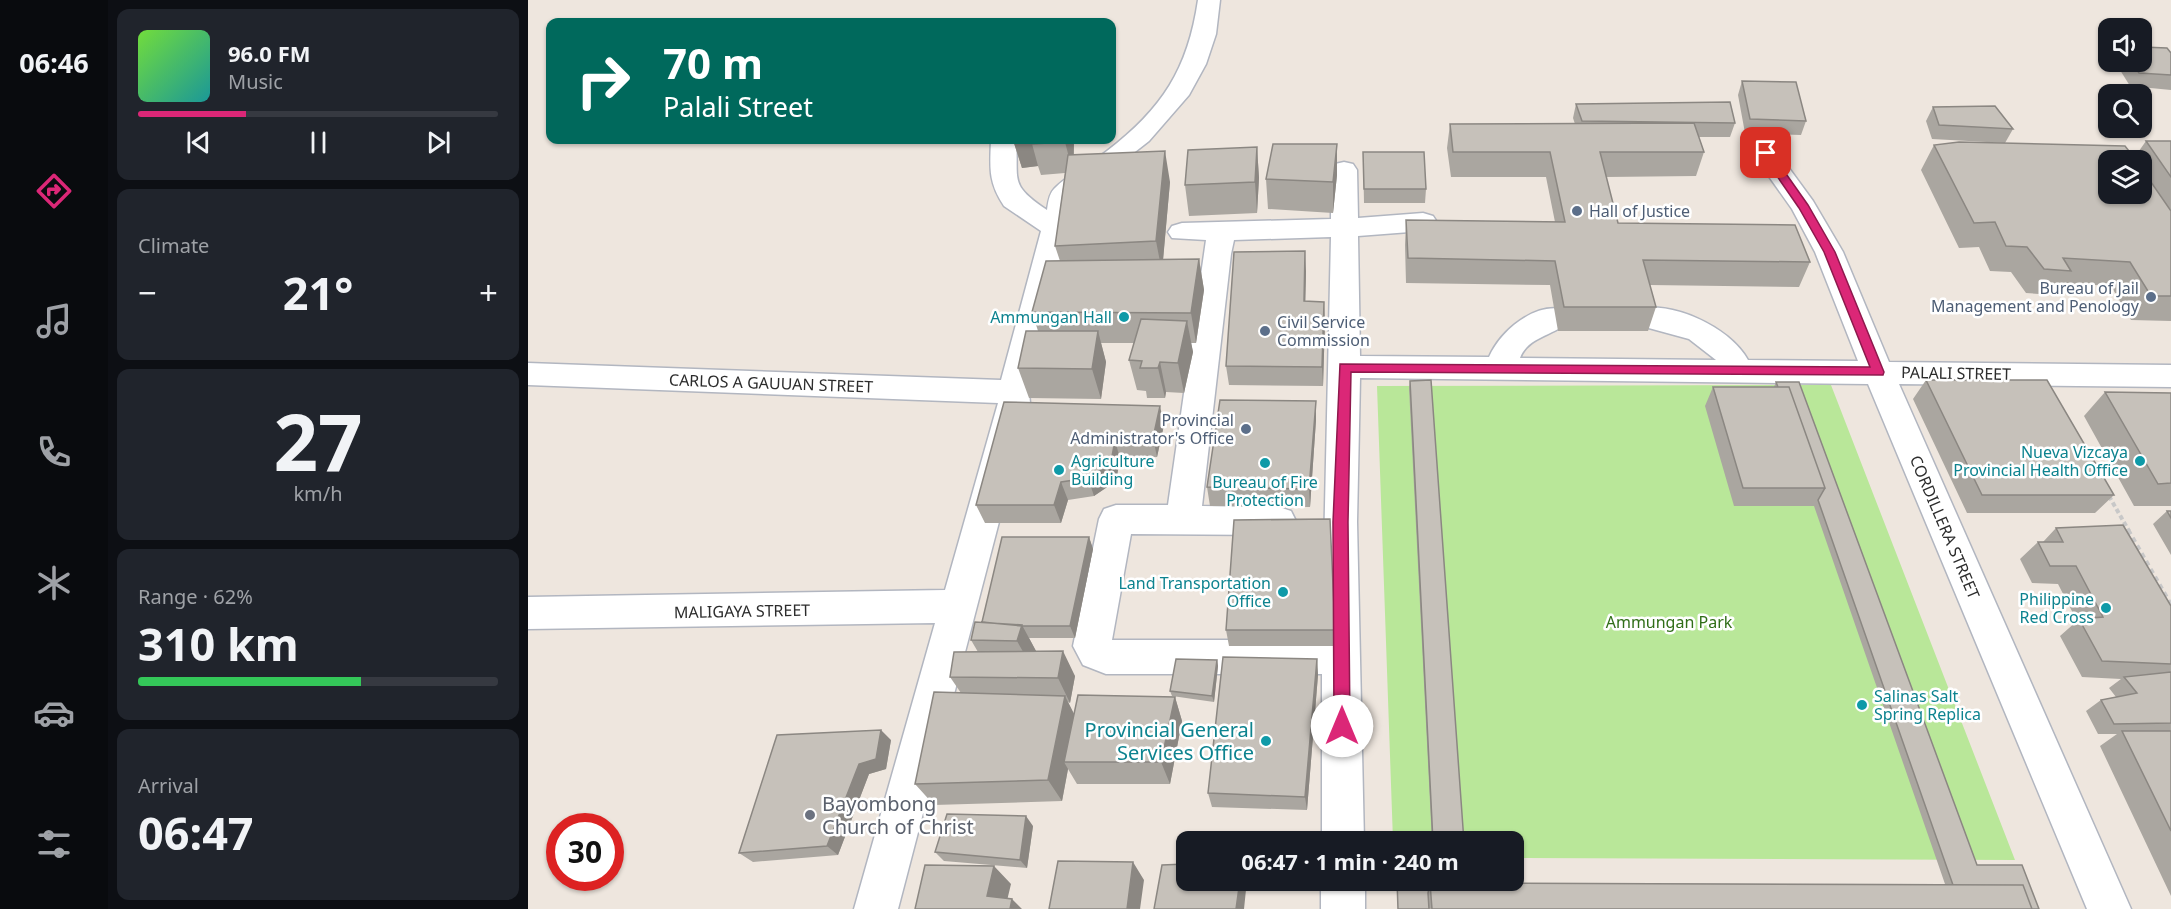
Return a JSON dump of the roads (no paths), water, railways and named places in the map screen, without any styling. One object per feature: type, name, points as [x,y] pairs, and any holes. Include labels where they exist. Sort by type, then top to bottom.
[{"type":"street","points":[[876,909],[1014,403],[1013,392],[1064,194],[1124,152],[1166,110],[1194,70],[1208,24],[1209,0]]},
{"type":"street","points":[[1004,144],[1003,181],[1013,200],[1055,228]]},
{"type":"street","name":"CORDILLERA STREET","points":[[1766,153],[1804,207],[1829,252],[1878,372],[2109,909]]},
{"type":"street","points":[[1343,831],[1340,522],[1330,405],[1345,367],[1344,170]]},
{"type":"street","points":[[1182,232],[1345,228],[1423,222]]},
{"type":"street","points":[[1183,520],[1211,404],[1217,254],[1222,232]]},
{"type":"street","points":[[1502,369],[1507,346],[1532,327],[1556,317]]},
{"type":"street","points":[[1644,317],[1678,323],[1699,330],[1728,352],[1738,371]]},
{"type":"street","name":"PALALI STREET","points":[[1345,367],[2171,375]]},
{"type":"street","name":"CARLOS A GAUUAN STREET","points":[[528,374],[1013,392]]},
{"type":"street","points":[[1340,522],[1116,519],[1092,646],[1096,653],[1117,658],[1341,657]]},
{"type":"street","name":"MALIGAYA STREET","points":[[528,613],[957,606]]},
{"type":"street","points":[[1343,891],[1343,909]]},
{"type":"place","name":"Hall of Justice","points":[[1577,211]]},
{"type":"place","name":"Bureau of Jail Management and Penology","points":[[2151,297]]},
{"type":"place","name":"Ammungan Hall","points":[[1124,317]]},
{"type":"place","name":"Civil Service Commission","points":[[1265,331]]},
{"type":"place","name":"Provincial Administrator's Office","points":[[1246,429]]},
{"type":"place","name":"Nueva Vizcaya Provincial Health Office","points":[[2140,461]]},
{"type":"place","name":"Bureau of Fire Protection","points":[[1265,463]]},
{"type":"place","name":"Agriculture Building","points":[[1059,470]]},
{"type":"place","name":"Land Transportation Office","points":[[1283,592]]},
{"type":"place","name":"Philippine Red Cross","points":[[2106,608]]},
{"type":"place","name":"Salinas Salt Spring Replica","points":[[1862,705]]},
{"type":"place","name":"Provincial General Services Office","points":[[1266,741]]},
{"type":"place","name":"Bayombong Church of Christ","points":[[810,815]]},
{"type":"park label","name":"Ammungan Park","points":[[1669,622]]}]
